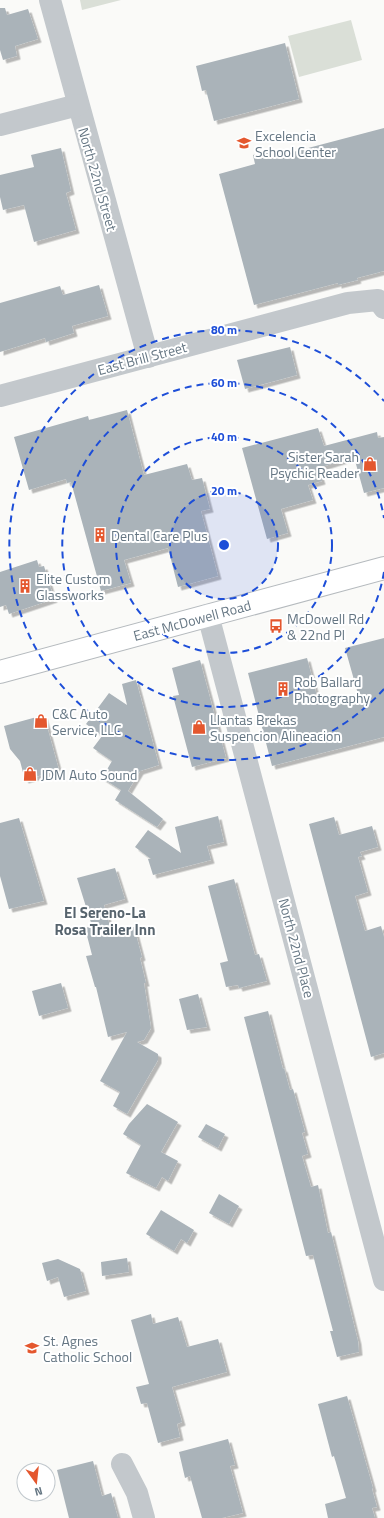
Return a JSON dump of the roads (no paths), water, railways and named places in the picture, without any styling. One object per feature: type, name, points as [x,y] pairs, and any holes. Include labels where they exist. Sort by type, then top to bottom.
[{"type":"main road","name":"East McDowell Road","points":[[0,672],[384,568]]},
{"type":"street","name":"North 22nd Street","points":[[50,0],[148,357]]},
{"type":"street","points":[[0,125],[78,105]]},
{"type":"street","name":"East Brill Street","points":[[0,396],[348,303],[381,304]]},
{"type":"street","name":"North 22nd Place","points":[[208,615],[384,1280]]},
{"type":"street","points":[[122,1464],[137,1493],[144,1518]]},
{"type":"place","name":"Excelencia School Center","points":[[244,143]]},
{"type":"place","name":"Sister Sarah Psychic Reader","points":[[370,464]]},
{"type":"place","name":"Dental Care Plus","points":[[100,535]]},
{"type":"place","name":"Elite Custom Glassworks","points":[[25,586]]},
{"type":"place","name":"McDowell Rd & 22nd Pl","points":[[276,626]]},
{"type":"place","name":"Rob Ballard Photography","points":[[283,689]]},
{"type":"place","name":"C&C Auto Service, LLC","points":[[41,721]]},
{"type":"place","name":"Llantas Brekas Suspencion Alineacion","points":[[199,727]]},
{"type":"place","name":"JDM Auto Sound","points":[[30,774]]},
{"type":"place","name":"St. Agnes Catholic School","points":[[32,1348]]},
{"type":"district","name":"El Sereno-La Rosa Trailer Inn","points":[[105,920]]}]
